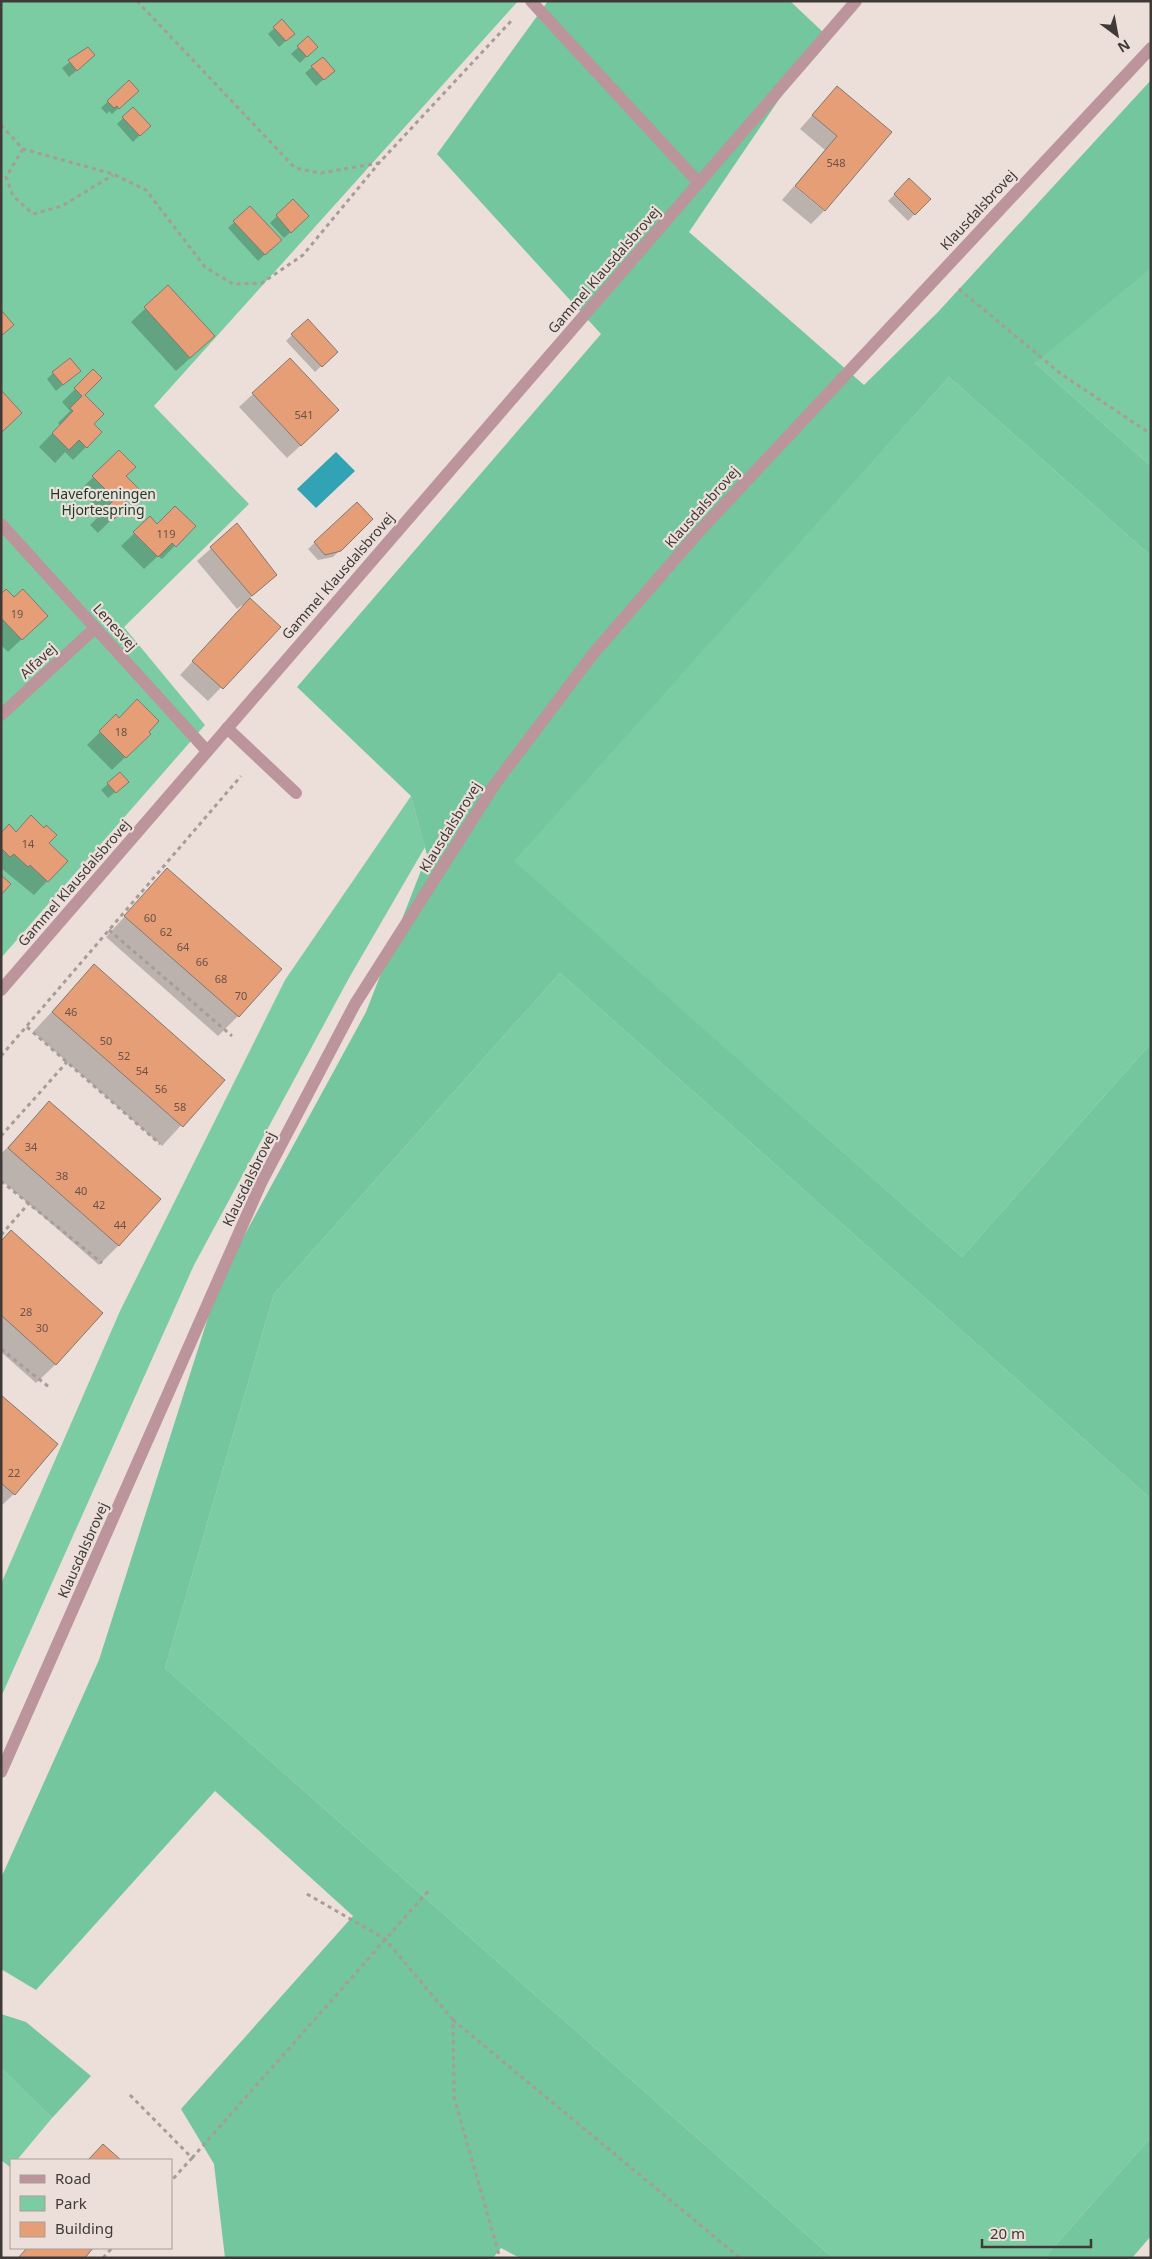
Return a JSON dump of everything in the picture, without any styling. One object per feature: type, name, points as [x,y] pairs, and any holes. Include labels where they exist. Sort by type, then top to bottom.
[{"type":"street","points":[[532,1],[699,183]]},
{"type":"street","name":"Gammel Klausdalsbrovej","points":[[1,990],[856,1]]},
{"type":"street","name":"Klausdalsbrovej","points":[[1,1772],[262,1183],[355,1004],[495,784],[593,654],[695,536],[1151,48]]},
{"type":"street","name":"Lenesvej","points":[[1,524],[206,751]]},
{"type":"street","name":"Alfavej","points":[[1,715],[95,628]]},
{"type":"street","points":[[227,728],[296,793]]},
{"type":"path","points":[[137,1],[295,168],[321,173],[379,163]]},
{"type":"path","points":[[1,125],[23,149],[113,174],[146,190],[205,267],[233,284],[262,283],[303,255],[379,163],[516,15]]},
{"type":"path","points":[[23,149],[6,177],[13,196],[33,214],[62,206],[113,174]]},
{"type":"path","points":[[940,272],[1061,374],[1151,434]]},
{"type":"path","points":[[1,1056],[258,757]]},
{"type":"path","points":[[109,930],[232,1036]]},
{"type":"path","points":[[27,1026],[160,1144]]},
{"type":"path","points":[[1,1136],[67,1062]]},
{"type":"path","points":[[1,1181],[102,1263]]},
{"type":"path","points":[[1,1235],[29,1203]]},
{"type":"path","points":[[1,1349],[49,1387]]},
{"type":"path","points":[[172,2180],[430,1889]]},
{"type":"path","points":[[307,1894],[385,1939],[453,2020],[740,2258]]},
{"type":"path","points":[[453,2020],[454,2097],[500,2258]]},
{"type":"path","points":[[130,2095],[192,2158]]},
{"type":"green space","name":"Haveforeningen Hjortespring","points":[[1,1],[518,1],[154,406],[249,504],[124,627],[205,725],[1,958]]},
{"type":"green space","points":[[548,1],[790,1],[824,33],[689,232],[864,385],[938,312],[1151,80],[1151,268],[1035,363],[1151,466],[1151,556],[949,377],[514,861],[962,1257],[1151,1043],[1151,1499],[560,973],[274,1294],[165,1668],[833,2258],[520,2258],[501,2248],[493,2258],[225,2258],[214,2164],[181,2109],[353,1916],[215,1791],[36,1990],[1,1969],[1,1878],[99,1660],[220,1280],[366,1012],[427,855],[411,796],[297,687],[601,334],[437,154]]},
{"type":"green space","points":[[1151,236],[1151,466],[1035,363]]},
{"type":"green space","points":[[949,377],[1151,556],[1151,1043],[962,1257],[513,861]]},
{"type":"green space","points":[[411,796],[425,847],[349,978],[194,1265],[1,1697],[1,1584],[120,1311],[285,980]]},
{"type":"green space","points":[[560,973],[1151,1499],[1151,2137],[1044,2258],[833,2258],[165,1668],[274,1294]]},
{"type":"green space","points":[[1,2014],[26,2022],[91,2076],[52,2118],[1,2068]]},
{"type":"green space","points":[[1,2068],[52,2118],[18,2159],[10,2159],[10,2167],[1,2160]]},
{"type":"green space","points":[[1151,2137],[1151,2236],[1132,2258],[1044,2258]]},
{"type":"water","points":[[336,452],[355,471],[316,508],[297,489]]},
{"type":"building","points":[[282,19],[295,34],[286,41],[273,27]]},
{"type":"building","points":[[308,36],[318,47],[307,57],[297,46]]},
{"type":"building","points":[[88,47],[95,55],[77,71],[68,60]]},
{"type":"building","points":[[323,57],[335,71],[324,80],[311,66]]},
{"type":"building","points":[[129,80],[139,91],[119,109],[117,106],[114,108],[107,101]]},
{"type":"building","points":[[837,86],[892,132],[825,211],[795,186],[837,136],[812,115]]},
{"type":"building","points":[[133,107],[151,126],[140,136],[122,117]]},
{"type":"building","points":[[909,178],[931,199],[915,215],[894,194]]},
{"type":"building","points":[[293,199],[309,216],[291,233],[276,215]]},
{"type":"building","points":[[250,206],[282,240],[265,255],[233,221]]},
{"type":"building","points":[[168,285],[215,336],[190,358],[144,307]]},
{"type":"building","points":[[1,310],[14,325],[1,336]]},
{"type":"building","points":[[308,319],[338,352],[322,367],[291,334]]},
{"type":"building","points":[[70,358],[81,371],[63,385],[52,372]]},
{"type":"building","points":[[290,358],[339,410],[301,446],[252,393]]},
{"type":"building","points":[[93,369],[102,378],[85,395],[104,414],[94,424],[102,432],[87,448],[79,440],[69,450],[52,433],[73,411],[70,408],[82,396],[74,388]]},
{"type":"building","points":[[1,390],[22,413],[1,433]]},
{"type":"building","points":[[119,450],[136,467],[126,476],[139,489],[123,504],[126,507],[112,521],[103,511],[115,499],[92,476]]},
{"type":"building","points":[[357,502],[373,519],[341,551],[325,555],[314,542]]},
{"type":"building","points":[[175,506],[196,526],[176,547],[172,543],[158,557],[133,532],[150,516],[157,524]]},
{"type":"building","points":[[237,523],[277,575],[252,596],[210,547]]},
{"type":"building","points":[[6,589],[14,597],[23,589],[48,616],[22,640],[1,618],[1,594]]},
{"type":"building","points":[[250,598],[281,627],[223,689],[192,661]]},
{"type":"building","points":[[137,699],[159,721],[149,732],[151,734],[126,758],[99,731],[116,714],[119,718]]},
{"type":"building","points":[[120,772],[129,782],[116,793],[107,783]]},
{"type":"building","points":[[31,815],[44,828],[46,825],[57,835],[49,843],[68,861],[48,882],[30,865],[28,867],[14,854],[10,857],[1,848],[1,833],[9,824],[16,832]]},
{"type":"building","points":[[167,868],[282,969],[239,1017],[124,916]]},
{"type":"building","points":[[1,875],[11,884],[1,895]]},
{"type":"building","points":[[94,964],[225,1080],[183,1127],[52,1012]]},
{"type":"building","points":[[49,1101],[161,1199],[119,1246],[8,1148]]},
{"type":"building","points":[[11,1230],[103,1313],[56,1365],[1,1315],[1,1241]]},
{"type":"building","points":[[1,1395],[58,1444],[15,1495],[1,1483]]},
{"type":"building","points":[[103,2144],[120,2159],[89,2159]]},
{"type":"building","points":[[26,2249],[92,2249],[85,2258],[18,2258]]}]
